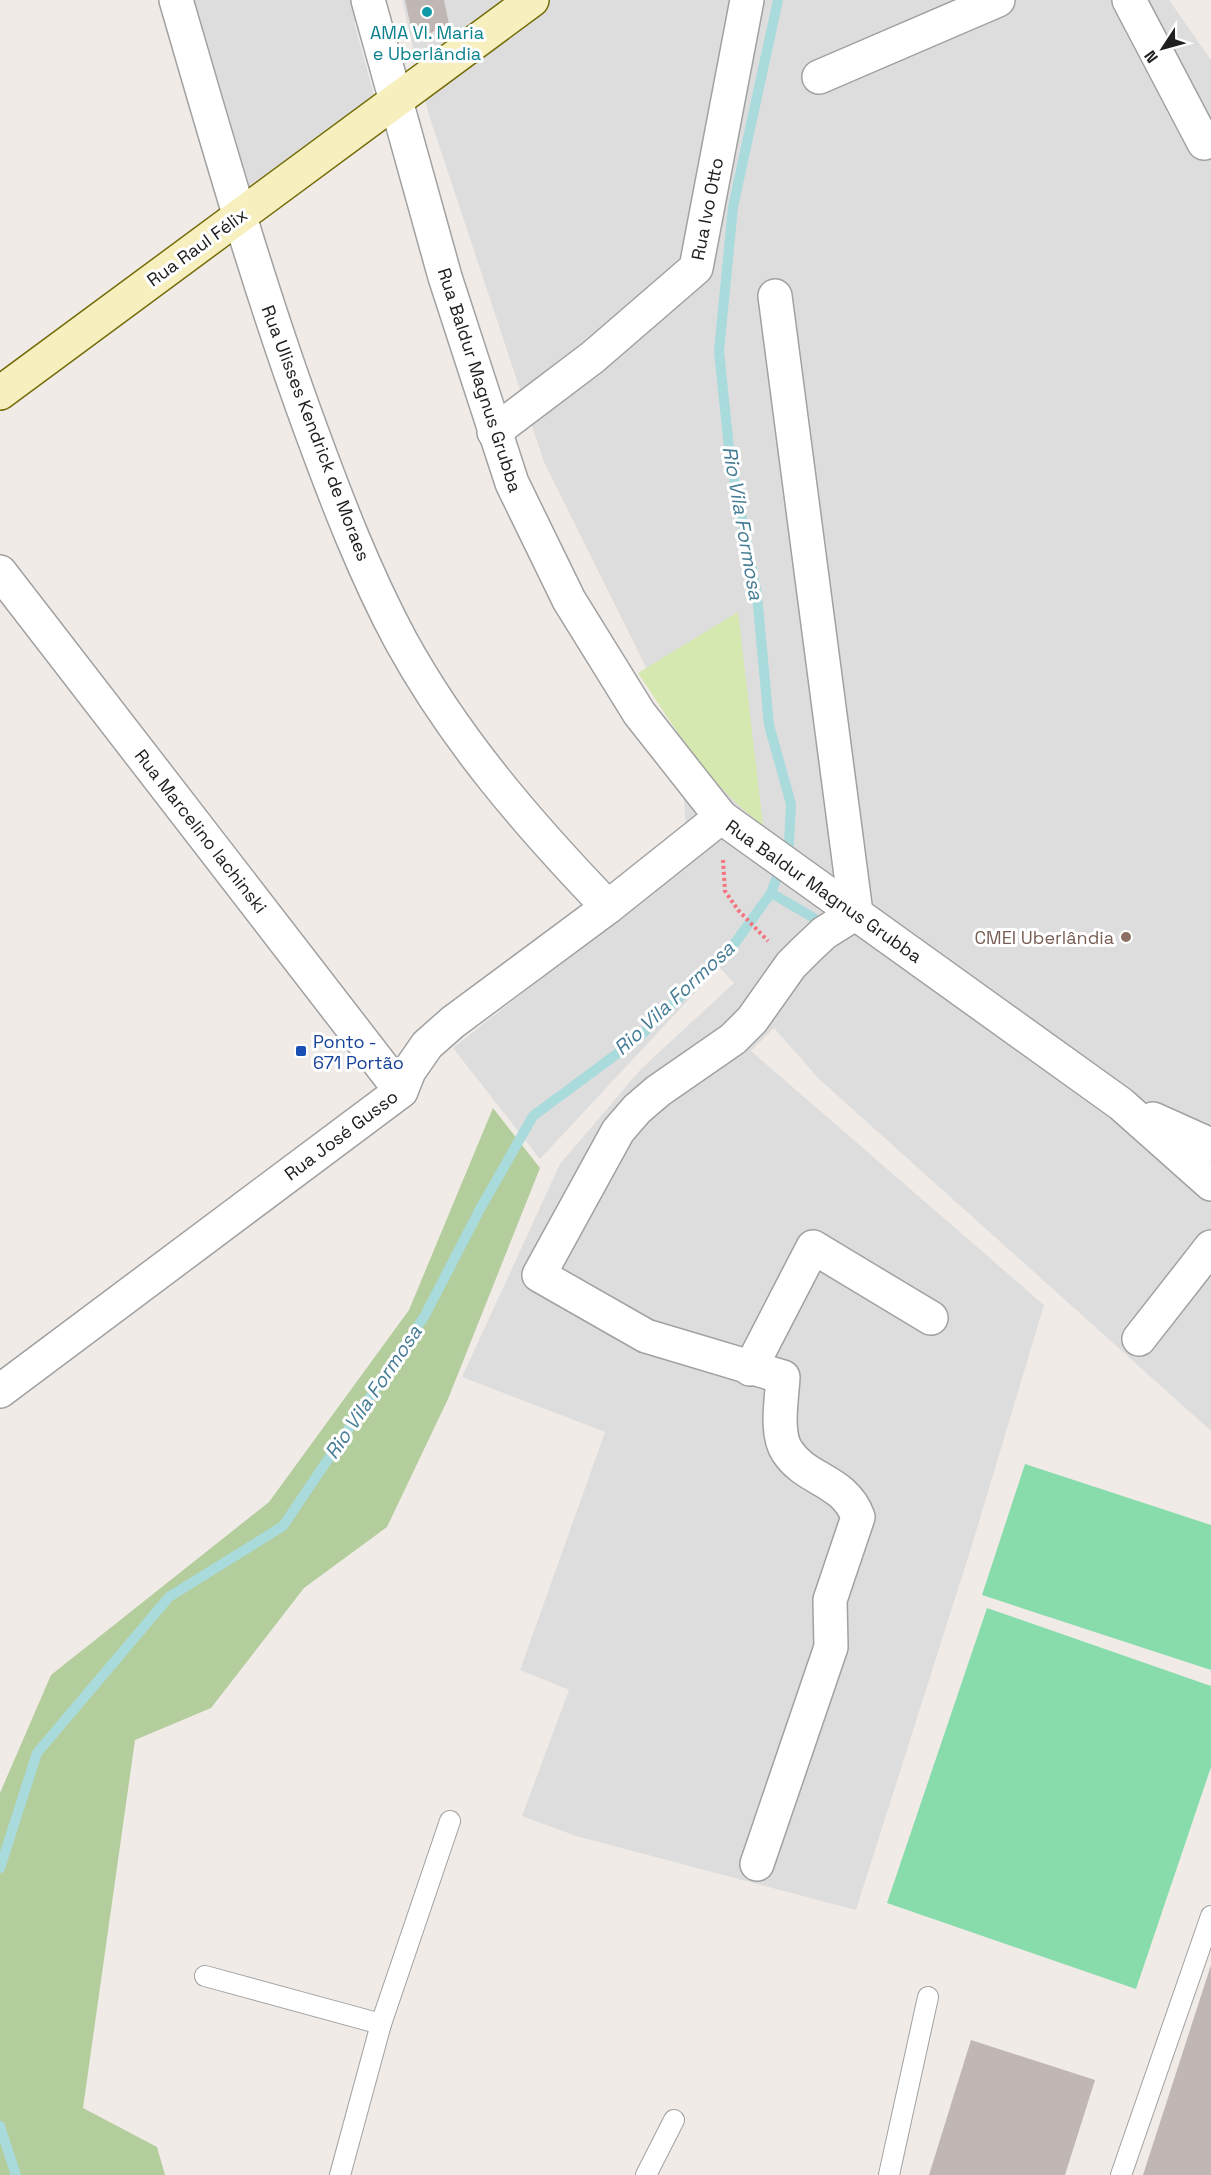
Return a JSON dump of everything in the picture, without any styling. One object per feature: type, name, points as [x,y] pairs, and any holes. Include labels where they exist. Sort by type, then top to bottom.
[{"type":"street","name":"Rua Ulisses Kendrick de Moraes","points":[[176,0],[239,217],[275,328],[328,477],[367,570],[401,641],[446,713],[496,782],[543,840],[608,907]]},
{"type":"street","name":"Rua Baldur Magnus Grubba","points":[[368,0],[445,277],[512,483],[536,536],[574,609],[639,713],[720,817],[760,848],[856,913],[1121,1104],[1211,1184]]},
{"type":"street","name":"Rua Raul Félix","points":[[0,393],[532,0]]},
{"type":"street","name":"Rua Ivo Otto","points":[[494,432],[593,357],[696,268],[747,0]]},
{"type":"street","points":[[819,77],[998,0]]},
{"type":"street","points":[[1129,0],[1204,143]]},
{"type":"street","points":[[757,1864],[831,1647],[830,1600],[858,1517],[853,1504],[844,1493],[800,1464],[787,1451],[781,1432],[783,1377],[646,1336],[538,1275],[618,1131],[637,1109],[658,1091],[734,1039],[752,1020],[806,950],[824,933],[856,913],[775,296]]},
{"type":"street","name":"Rua Marcelino Iachinski","points":[[0,572],[401,1091]]},
{"type":"street","name":"Rua José Gusso","points":[[0,1391],[401,1091],[409,1071],[427,1045],[453,1022],[608,907],[720,817]]},
{"type":"street","points":[[1121,1104],[1211,1146]]},
{"type":"street","points":[[750,1369],[813,1247],[931,1318]]},
{"type":"street","points":[[1139,1339],[1211,1247]]},
{"type":"lane","points":[[340,2175],[381,2024],[450,1821]]},
{"type":"lane","points":[[1121,2175],[1211,1916]]},
{"type":"lane","points":[[205,1976],[381,2024]]},
{"type":"lane","points":[[889,2175],[928,1997]]},
{"type":"lane","points":[[646,2175],[674,2120]]},
{"type":"path","points":[[720,817],[725,891],[738,910],[765,938]]},
{"type":"shaded area","points":[[164,0],[387,0],[354,22],[380,117],[228,234]]},
{"type":"shaded area","points":[[402,0],[1169,0],[1211,60],[1211,1431],[819,1079],[774,1028],[751,1051],[1044,1305],[972,1545],[856,1910],[576,1836],[522,1816],[569,1690],[520,1670],[605,1432],[462,1377],[560,1164],[641,1069],[734,983],[719,967],[540,1159],[453,1048],[689,861],[678,732],[544,462],[428,112]]},
{"type":"green space","points":[[738,612],[763,825],[726,793],[709,774],[638,673]]},
{"type":"green space","points":[[493,1108],[540,1168],[448,1399],[387,1527],[304,1588],[211,1708],[135,1740],[83,2108],[157,2147],[165,2175],[0,2175],[0,1793],[51,1675],[269,1502],[409,1310]]},
{"type":"green space","points":[[1025,1464],[1211,1525],[1211,1670],[982,1595]]},
{"type":"green space","points":[[987,1608],[1211,1686],[1211,1767],[1136,1989],[887,1903]]},
{"type":"building","name":"AMA Vl. Maria e Uberlândia","points":[[405,0],[444,0],[449,24],[414,41]]},
{"type":"building","points":[[1211,1965],[1211,2175],[1143,2175]]},
{"type":"building","points":[[971,2040],[1095,2080],[1065,2175],[929,2175]]},
{"type":"waterway","name":"Rio Vila Formosa","points":[[0,1868],[37,1753],[169,1597],[283,1526],[424,1317],[480,1209],[533,1116],[637,1039],[735,943],[771,893],[789,844],[791,804],[769,725],[757,595],[730,458],[719,351],[733,207],[778,0]]},
{"type":"waterway","points":[[771,893],[814,918]]},
{"type":"waterway","name":"Rio Vila Formosa","points":[[0,2126],[16,2175]]},
{"type":"place","name":"AMA Vl. Maria e Uberlândia","points":[[427,12]]},
{"type":"place","name":"CMEI Uberlândia","points":[[1126,937]]},
{"type":"place","name":"Ponto - 671 Portão","points":[[301,1051]]}]
